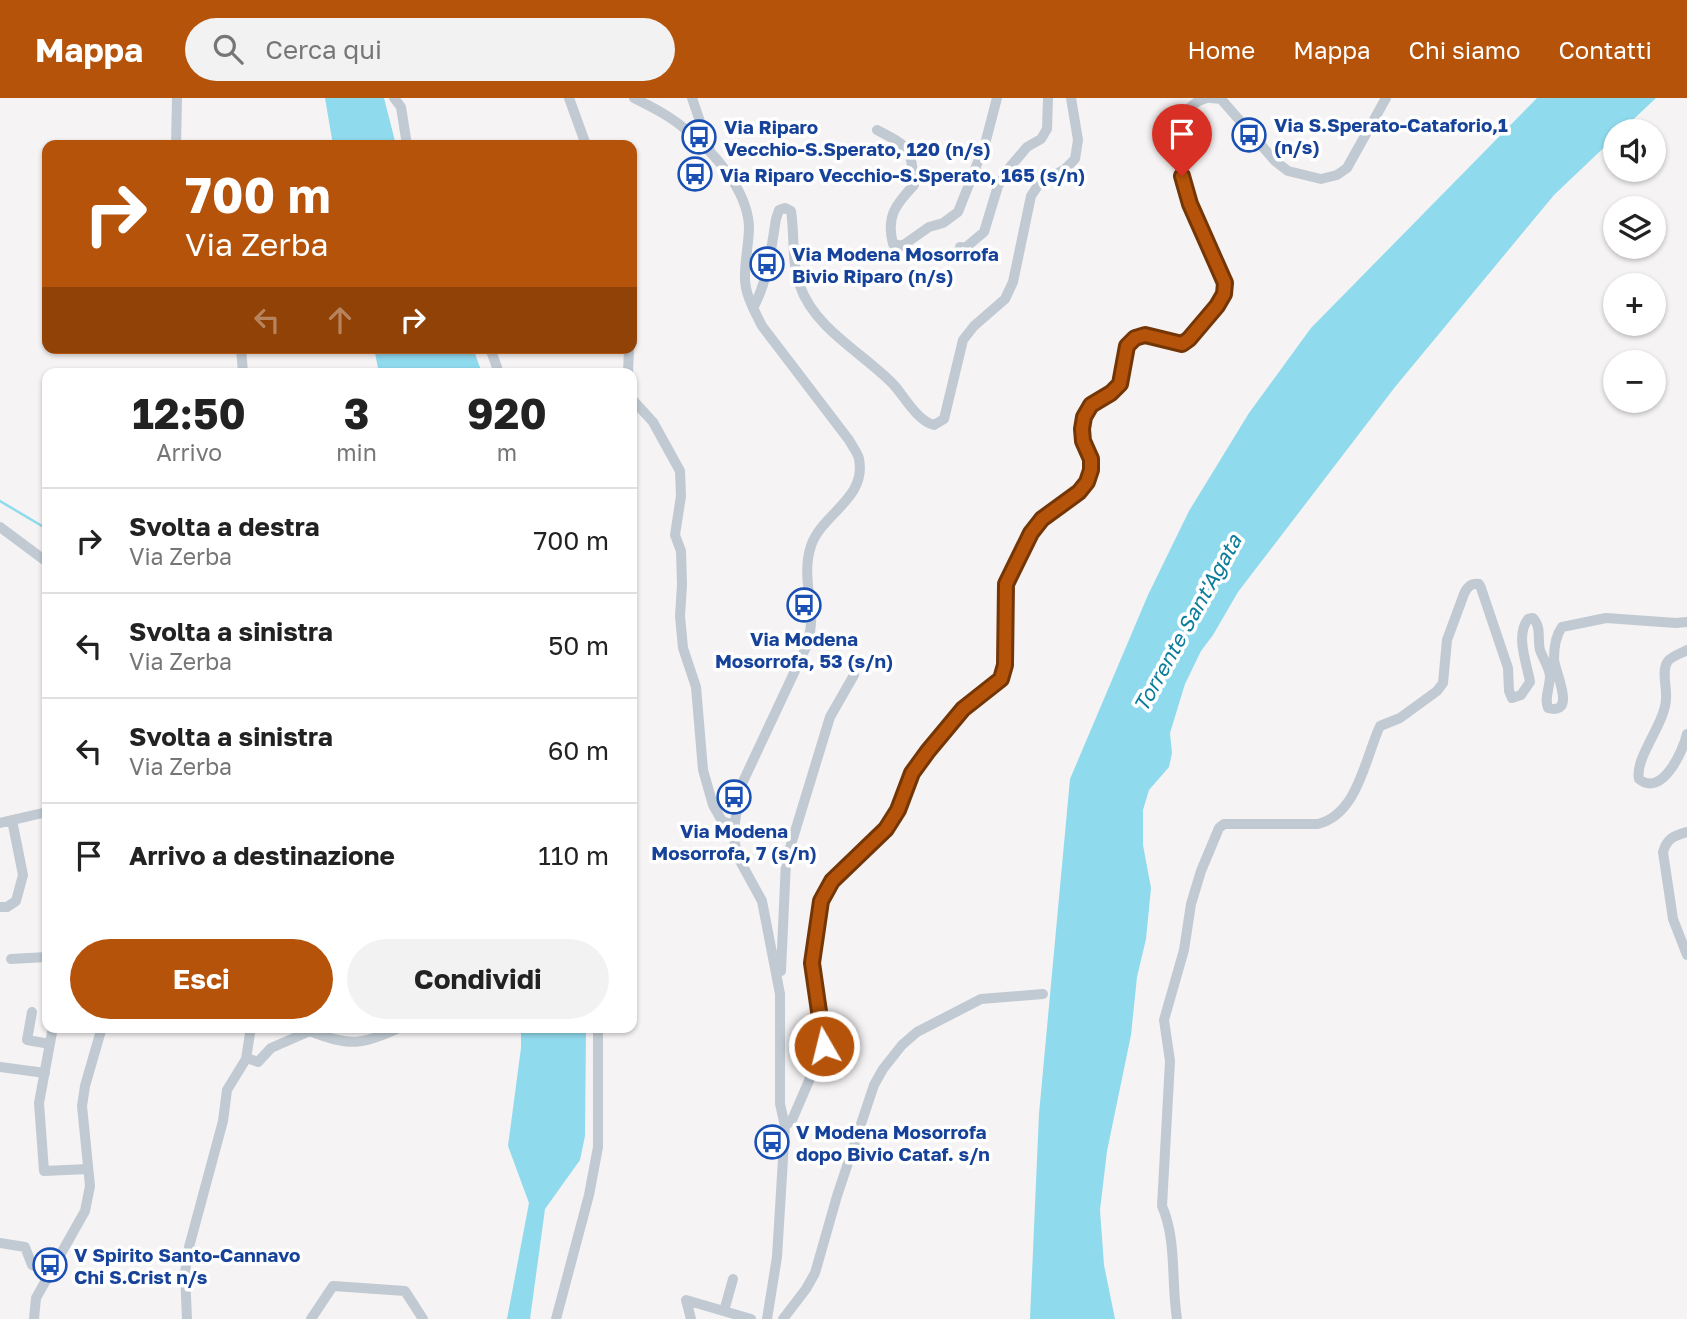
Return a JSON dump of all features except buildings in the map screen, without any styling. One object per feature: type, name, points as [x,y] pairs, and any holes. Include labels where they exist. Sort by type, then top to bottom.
[{"type":"street","points":[[176,140],[177,98]]},
{"type":"street","points":[[394,98],[401,107],[406,140]]},
{"type":"street","points":[[569,98],[584,140]]},
{"type":"street","points":[[634,98],[686,129],[711,154],[739,190],[748,212],[744,275],[752,308],[762,326],[849,440],[859,459],[859,475],[850,498],[818,532],[811,546],[807,564],[812,621],[807,643],[740,788],[734,825],[733,836],[739,859],[762,901],[780,992]]},
{"type":"street","points":[[692,98],[711,154]]},
{"type":"street","points":[[877,130],[905,145],[912,159],[914,186],[900,200],[892,214],[889,229],[893,244],[902,246],[929,227],[943,223],[958,212],[985,144],[997,98]]},
{"type":"street","points":[[960,247],[965,248],[984,232],[998,186],[1027,147],[1041,139],[1047,129],[1048,98]]},
{"type":"street","points":[[752,308],[761,293],[776,219],[779,211],[785,208],[791,211],[800,288],[815,311],[836,335],[892,383],[925,423],[934,425],[944,419],[963,340],[974,326],[1005,299],[1013,282],[1031,196],[1039,184],[1065,169],[1075,159],[1078,140],[1070,98]]},
{"type":"street","points":[[785,1126],[792,1121],[824,1046],[812,963],[821,901],[832,881],[886,829],[898,810],[912,773],[928,751],[963,709],[1001,679],[1005,665],[1006,584],[1031,533],[1042,519],[1079,492],[1087,482],[1091,459],[1083,441],[1084,417],[1091,405],[1120,384],[1127,346],[1135,338],[1145,335],[1182,344],[1189,339],[1224,294],[1225,283],[1190,204],[1182,176],[1186,109],[1195,101],[1221,99],[1275,161],[1288,171],[1321,179],[1337,175],[1347,168],[1386,98]]},
{"type":"street","points":[[637,404],[653,422],[680,471],[681,496],[675,535],[681,551],[680,616],[683,648],[696,687],[703,770],[713,805],[722,821],[734,825]]},
{"type":"street","points":[[0,527],[42,558]]},
{"type":"street","points":[[1177,1319],[1169,1222],[1162,1206],[1170,1061],[1164,1020],[1201,871],[1219,828],[1224,824],[1318,824],[1335,815],[1351,797],[1380,726],[1400,718],[1427,700],[1443,683],[1447,640],[1464,594],[1468,587],[1475,583],[1479,584],[1481,589],[1508,668],[1508,691],[1512,698],[1521,695],[1530,682],[1524,656],[1524,625],[1528,619],[1533,618],[1537,622],[1540,650],[1550,679],[1546,703],[1548,708],[1553,710],[1562,703],[1564,690],[1554,662],[1558,632],[1562,627],[1606,618],[1675,623],[1687,621]]},
{"type":"street","points":[[1687,650],[1668,660],[1666,664],[1664,670],[1667,702],[1639,768],[1639,779],[1650,784],[1672,768],[1684,749],[1687,734]]},
{"type":"street","points":[[767,1319],[777,1257],[785,1126],[780,1104],[780,992],[786,861],[830,717],[854,675]]},
{"type":"street","points":[[0,823],[42,813]]},
{"type":"street","points":[[0,907],[16,901],[23,875],[12,820]]},
{"type":"street","points":[[1687,832],[1672,837],[1666,842],[1663,852],[1673,919],[1687,955]]},
{"type":"street","points":[[11,959],[42,957]]},
{"type":"street","points":[[783,1319],[815,1273],[863,1116],[874,1085],[889,1061],[917,1032],[981,999],[1043,993]]},
{"type":"street","points":[[32,1012],[27,1040],[50,1044]]},
{"type":"street","points":[[52,1033],[39,1103],[44,1171],[88,1169]]},
{"type":"street","points":[[34,1319],[36,1298],[85,1212],[90,1186],[82,1106],[100,1033]]},
{"type":"street","points":[[187,1319],[185,1272],[189,1247],[223,1121],[227,1090],[247,1058],[250,1033]]},
{"type":"street","points":[[247,1058],[258,1062],[271,1048],[305,1033]]},
{"type":"street","points":[[315,1033],[334,1041],[356,1042],[375,1040],[389,1033]]},
{"type":"street","points":[[556,1319],[589,1195],[598,1147],[598,1033]]},
{"type":"street","points":[[0,1066],[45,1073]]},
{"type":"street","points":[[0,1242],[25,1247],[32,1265],[51,1272]]},
{"type":"street","points":[[724,1311],[733,1279]]},
{"type":"street","points":[[311,1319],[333,1286],[405,1290],[423,1319]]},
{"type":"street","points":[[691,1319],[686,1300],[751,1319]]},
{"type":"water","points":[[325,98],[384,98],[395,140],[332,140]]},
{"type":"water","name":"Torrente Sant'Agata","points":[[1537,98],[1656,98],[1634,119],[1603,119],[1603,148],[1554,195],[1395,387],[1238,592],[1201,651],[1185,684],[1170,733],[1172,753],[1169,767],[1149,790],[1143,810],[1143,845],[1151,888],[1146,939],[1137,977],[1131,1035],[1107,1151],[1100,1210],[1104,1265],[1115,1319],[1030,1319],[1039,1114],[1070,779],[1148,595],[1189,511],[1249,413],[1311,328]]},
{"type":"water","points":[[375,354],[475,354],[480,368],[378,368]]},
{"type":"water","points":[[521,1033],[586,1033],[585,1136],[580,1160],[545,1209],[530,1319],[507,1319],[529,1203],[508,1146]]},
{"type":"waterway","points":[[0,501],[42,526]]},
{"type":"place","name":"Via S.Sperato-Cataforio,1 (n/s)","points":[[1249,135]]},
{"type":"place","name":"Via Riparo Vecchio-S.Sperato, 120 (n/s)","points":[[699,137]]},
{"type":"place","name":"Via Riparo Vecchio-S.Sperato, 165 (s/n)","points":[[695,174]]},
{"type":"place","name":"Via Modena Mosorrofa Bivio Riparo (n/s)","points":[[767,264]]},
{"type":"place","name":"Via Modena Mosorrofa, 53 (s/n)","points":[[804,605]]},
{"type":"place","name":"Via Modena Mosorrofa, 7 (s/n)","points":[[734,797]]},
{"type":"place","name":"V Modena Mosorrofa dopo Bivio Cataf. s/n","points":[[772,1142]]},
{"type":"place","name":"V Spirito Santo-Cannavo Chi S.Crist n/s","points":[[50,1265]]},
{"type":"route","points":[[824,1046],[812,963],[821,901],[832,881],[886,829],[898,810],[912,773],[928,751],[963,709],[1001,679],[1005,665],[1006,584],[1031,533],[1042,519],[1079,492],[1087,482],[1091,459],[1083,441],[1084,417],[1091,405],[1120,384],[1124,375],[1127,346],[1135,338],[1145,335],[1182,344],[1217,306],[1224,294],[1225,283],[1190,204],[1182,176]]}]
